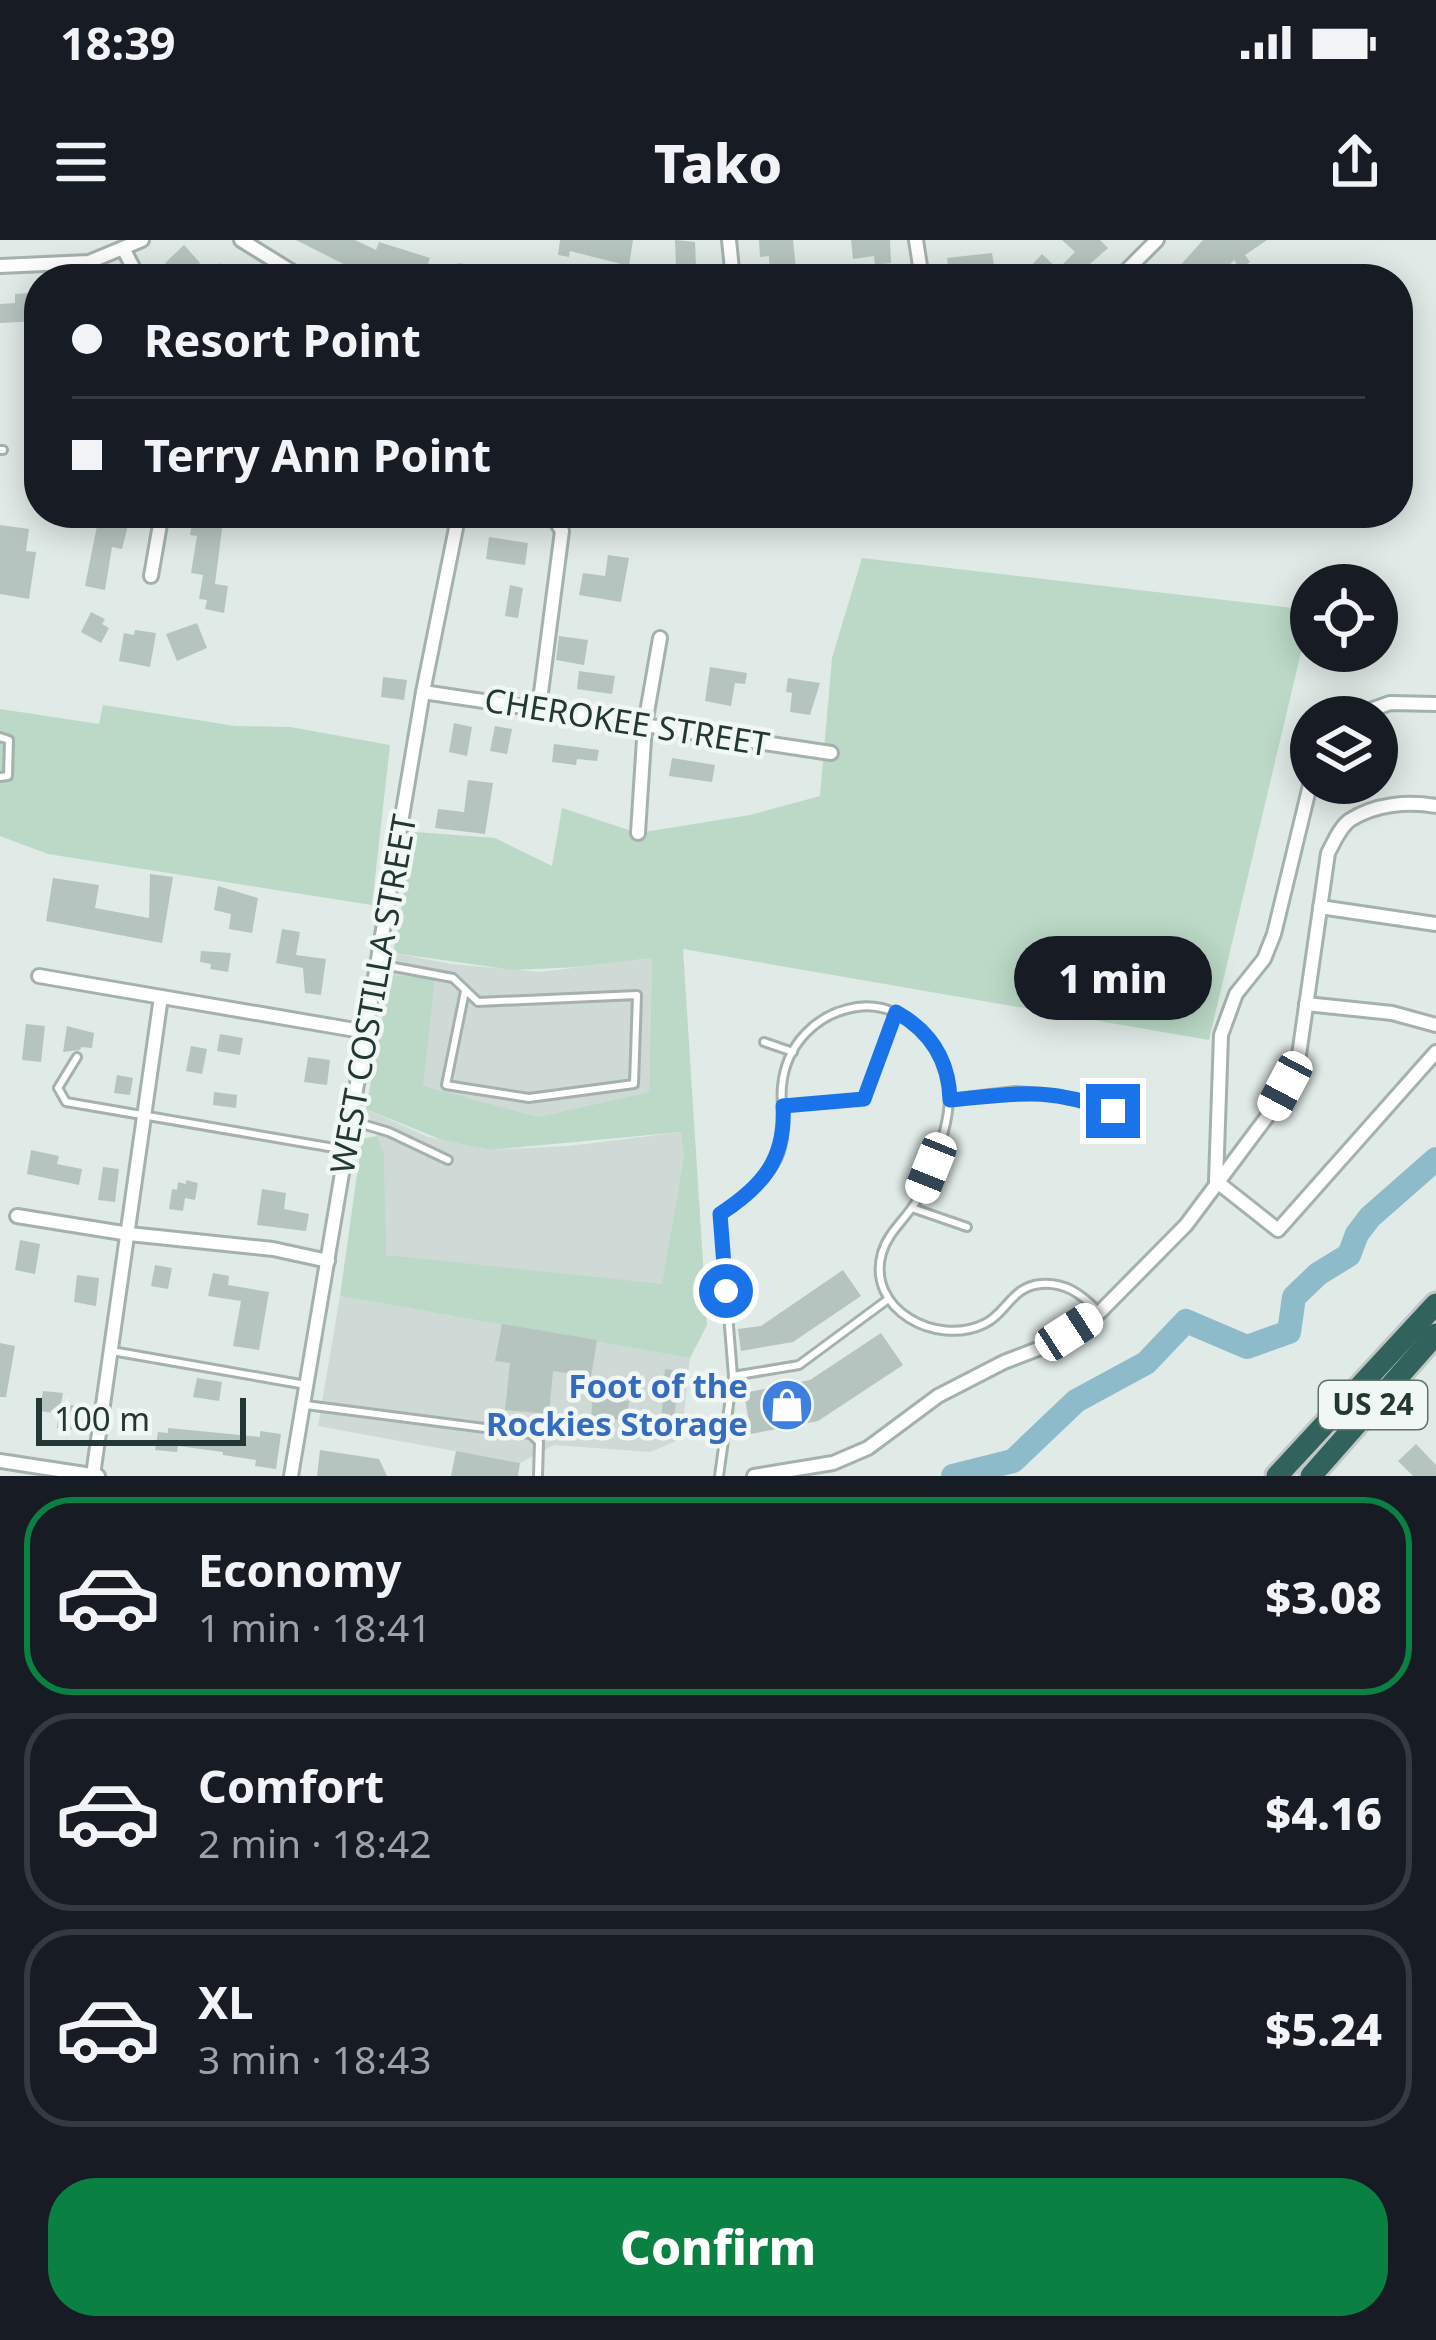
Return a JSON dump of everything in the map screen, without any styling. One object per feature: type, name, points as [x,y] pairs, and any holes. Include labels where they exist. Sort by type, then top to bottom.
[{"type":"highway","name":"US 24","points":[[1277,1476],[1436,1304]]},
{"type":"highway","name":"US 24","points":[[1311,1476],[1436,1334]]},
{"type":"street","points":[[70,264],[124,250],[142,240]]},
{"type":"street","points":[[242,240],[280,264]]},
{"type":"street","points":[[1133,264],[1157,240]]},
{"type":"street","points":[[124,250],[131,264]]},
{"type":"street","points":[[151,576],[159,528]]},
{"type":"street","name":"WEST COSTILLA STREET","points":[[291,1476],[423,692],[456,528]]},
{"type":"street","points":[[539,708],[560,528]]},
{"type":"street","points":[[638,833],[645,724],[660,638]]},
{"type":"street","name":"CHEROKEE STREET","points":[[423,692],[831,753]]},
{"type":"street","points":[[1398,703],[1436,704]]},
{"type":"street","points":[[754,1476],[856,1455],[938,1396],[1043,1347],[1100,1312],[1186,1226],[1272,1110],[1298,1062],[1328,853],[1350,820],[1402,801],[1436,806]]},
{"type":"street","points":[[1216,1181],[1220,1035],[1236,994],[1264,958],[1274,934],[1305,804]]},
{"type":"street","points":[[1320,907],[1436,925]]},
{"type":"street","points":[[39,976],[367,1032]]},
{"type":"street","points":[[0,1461],[96,1476],[161,997]]},
{"type":"street","points":[[1306,1004],[1392,1013],[1436,1024]]},
{"type":"street","points":[[1216,1181],[1278,1230],[1436,1052]]},
{"type":"street","points":[[17,1216],[273,1249],[328,1261]]},
{"type":"lane","points":[[0,736],[9,740],[11,748],[8,776],[0,778]]},
{"type":"lane","points":[[378,964],[453,978],[478,1002],[637,995],[634,1084],[529,1097],[446,1085],[465,991]]},
{"type":"lane","points":[[719,1476],[734,1376],[720,1214],[773,1166],[785,1132],[781,1090],[793,1052],[808,1029],[836,1011],[866,1006],[896,1012],[923,1031],[938,1049],[950,1100],[944,1138],[912,1208],[884,1248],[879,1267],[887,1300],[910,1320],[961,1330],[985,1324],[1020,1290],[1041,1284],[1073,1290],[1100,1312]]},
{"type":"lane","points":[[783,1106],[864,1099],[896,1012]]},
{"type":"lane","points":[[764,1042],[793,1052]]},
{"type":"lane","points":[[77,1057],[58,1088],[66,1102],[347,1150]]},
{"type":"lane","points":[[950,1100],[1015,1091],[1113,1111]]},
{"type":"lane","points":[[352,1121],[389,1132],[448,1160]]},
{"type":"lane","points":[[912,1208],[967,1227]]},
{"type":"lane","points":[[734,1376],[799,1365],[887,1300]]},
{"type":"lane","points":[[112,1351],[306,1385]]},
{"type":"lane","points":[[303,1405],[531,1434],[539,1442],[538,1476]]},
{"type":"shaded area","points":[[393,953],[541,972],[652,958],[649,1092],[538,1117],[507,1114],[422,1086],[435,979],[390,975]]},
{"type":"shaded area","points":[[366,1109],[428,1137],[490,1150],[682,1132],[684,1156],[662,1285],[385,1255],[384,1155]]},
{"type":"shaded area","points":[[340,1296],[690,1358],[681,1439],[650,1452],[554,1445],[520,1463],[318,1426]]},
{"type":"green space","points":[[862,558],[1290,608],[1290,672],[1296,672],[1209,1040],[683,949],[707,1325],[690,1358],[340,1296],[362,1139],[377,1136],[384,1155],[386,1255],[662,1284],[684,1156],[681,1132],[490,1150],[442,1140],[366,1109],[390,975],[435,978],[423,1086],[538,1117],[649,1092],[652,958],[513,970],[393,953],[415,832],[495,838],[552,866],[562,808],[638,833],[750,815],[820,796],[832,658]]},
{"type":"green space","points":[[103,705],[235,726],[290,727],[390,745],[372,905],[48,854],[0,836],[0,709],[99,724]]},
{"type":"building","points":[[296,240],[355,240],[376,250],[379,242],[430,258],[428,264],[343,264]]},
{"type":"building","points":[[560,240],[633,240],[629,264],[570,251],[569,257],[558,255]]},
{"type":"building","points":[[675,240],[695,242],[696,264],[676,264]]},
{"type":"building","points":[[759,240],[793,240],[795,264],[769,264],[769,256],[760,257]]},
{"type":"building","points":[[851,240],[890,240],[891,263],[875,264],[874,256],[853,259]]},
{"type":"building","points":[[1062,240],[1100,240],[1108,248],[1090,264],[1063,264],[1075,252]]},
{"type":"building","points":[[1203,240],[1267,240],[1245,255],[1247,264],[1234,260],[1230,264],[1181,264]]},
{"type":"building","points":[[184,245],[200,263],[166,264]]},
{"type":"building","points":[[992,253],[994,264],[948,264],[947,258]]},
{"type":"building","points":[[1042,254],[1053,264],[1033,264]]},
{"type":"building","points":[[24,293],[24,322],[0,323],[0,304],[15,303],[15,294]]},
{"type":"building","points":[[0,525],[29,529],[26,551],[36,552],[29,599],[0,594]]},
{"type":"building","points":[[97,528],[127,528],[122,549],[112,547],[105,590],[85,586]]},
{"type":"building","points":[[191,528],[222,528],[215,584],[228,586],[224,613],[205,609],[207,600],[199,599],[203,575],[191,573],[197,536],[190,535]]},
{"type":"building","points":[[489,537],[528,543],[525,565],[486,559]]},
{"type":"building","points":[[608,555],[629,558],[621,602],[579,595],[583,573],[605,576]]},
{"type":"building","points":[[510,585],[523,588],[518,618],[505,616]]},
{"type":"building","points":[[91,612],[105,619],[102,624],[109,628],[101,643],[81,632]]},
{"type":"building","points":[[197,623],[207,648],[177,661],[166,634]]},
{"type":"building","points":[[135,630],[156,633],[150,667],[119,661],[124,633],[134,635]]},
{"type":"building","points":[[559,636],[588,640],[584,665],[556,660]]},
{"type":"building","points":[[710,667],[747,673],[745,684],[735,683],[731,706],[705,701]]},
{"type":"building","points":[[579,671],[615,676],[612,694],[577,689]]},
{"type":"building","points":[[383,677],[407,680],[404,700],[381,697]]},
{"type":"building","points":[[788,678],[820,683],[810,715],[790,712]]},
{"type":"building","points":[[454,723],[472,727],[467,756],[449,752]]},
{"type":"building","points":[[495,726],[512,729],[507,754],[490,751]]},
{"type":"building","points":[[554,744],[599,750],[597,761],[552,762]]},
{"type":"building","points":[[672,758],[715,765],[712,782],[669,776]]},
{"type":"building","points":[[468,780],[493,783],[485,834],[435,828],[438,809],[464,812]]},
{"type":"building","points":[[150,874],[173,877],[162,943],[46,921],[53,878],[99,885],[95,908],[149,918]]},
{"type":"building","points":[[218,886],[258,898],[252,933],[229,929],[231,914],[214,910]]},
{"type":"building","points":[[282,929],[300,932],[296,955],[326,959],[321,995],[305,993],[303,968],[276,963]]},
{"type":"building","points":[[201,951],[231,953],[228,972],[200,962]]},
{"type":"building","points":[[26,1024],[45,1026],[41,1062],[22,1060]]},
{"type":"building","points":[[67,1026],[94,1033],[92,1048],[63,1052]]},
{"type":"building","points":[[220,1034],[243,1038],[240,1055],[217,1051]]},
{"type":"building","points":[[191,1046],[207,1049],[202,1074],[186,1071]]},
{"type":"building","points":[[308,1057],[330,1060],[327,1085],[304,1082]]},
{"type":"building","points":[[117,1075],[133,1078],[130,1095],[114,1093]]},
{"type":"building","points":[[214,1092],[237,1095],[236,1108],[213,1105]]},
{"type":"building","points":[[31,1150],[59,1156],[57,1164],[82,1169],[79,1185],[27,1174]]},
{"type":"building","points":[[103,1167],[119,1169],[115,1202],[98,1200]]},
{"type":"building","points":[[186,1180],[198,1183],[195,1200],[185,1198],[183,1211],[169,1209],[172,1189]]},
{"type":"building","points":[[262,1189],[286,1193],[284,1209],[309,1214],[306,1231],[257,1225]]},
{"type":"building","points":[[20,1240],[40,1244],[35,1274],[15,1270]]},
{"type":"building","points":[[155,1265],[172,1268],[168,1289],[151,1286]]},
{"type":"building","points":[[843,1270],[861,1296],[793,1342],[741,1351],[738,1329],[761,1326]]},
{"type":"building","points":[[213,1273],[229,1276],[228,1285],[269,1292],[259,1350],[233,1346],[241,1301],[208,1296]]},
{"type":"building","points":[[77,1275],[99,1278],[96,1306],[74,1302]]},
{"type":"building","points":[[502,1324],[597,1340],[591,1377],[553,1371],[549,1414],[505,1410],[510,1363],[495,1361]]},
{"type":"building","points":[[881,1333],[903,1365],[818,1421],[751,1434],[744,1393],[810,1380]]},
{"type":"building","points":[[0,1343],[15,1346],[6,1397],[0,1397]]},
{"type":"building","points":[[665,1369],[680,1371],[673,1426],[661,1425]]},
{"type":"building","points":[[197,1378],[222,1382],[219,1401],[193,1397]]},
{"type":"building","points":[[43,1391],[63,1393],[61,1404],[78,1406],[75,1430],[57,1428],[59,1414],[40,1411]]},
{"type":"building","points":[[593,1397],[629,1401],[627,1421],[591,1417]]},
{"type":"building","points":[[168,1428],[260,1437],[260,1431],[281,1434],[276,1469],[223,1452],[178,1446],[177,1452],[155,1450],[158,1432],[168,1433]]},
{"type":"building","points":[[1416,1444],[1436,1465],[1436,1476],[1413,1476],[1398,1461]]},
{"type":"building","points":[[320,1450],[379,1459],[387,1476],[317,1476]]},
{"type":"building","points":[[456,1451],[520,1463],[518,1476],[451,1476]]},
{"type":"waterway","points":[[953,1476],[1013,1461],[1076,1401],[1146,1363],[1186,1321],[1247,1347],[1289,1332],[1294,1297],[1318,1274],[1349,1255],[1370,1217],[1436,1159]]},
{"type":"place","name":"Foot of the Rockies Storage","points":[[787,1405]]},
{"type":"route","points":[[726,1291],[720,1214],[773,1166],[785,1132],[783,1106],[864,1099],[896,1012],[938,1049],[950,1100],[1015,1091],[1113,1111]]}]
